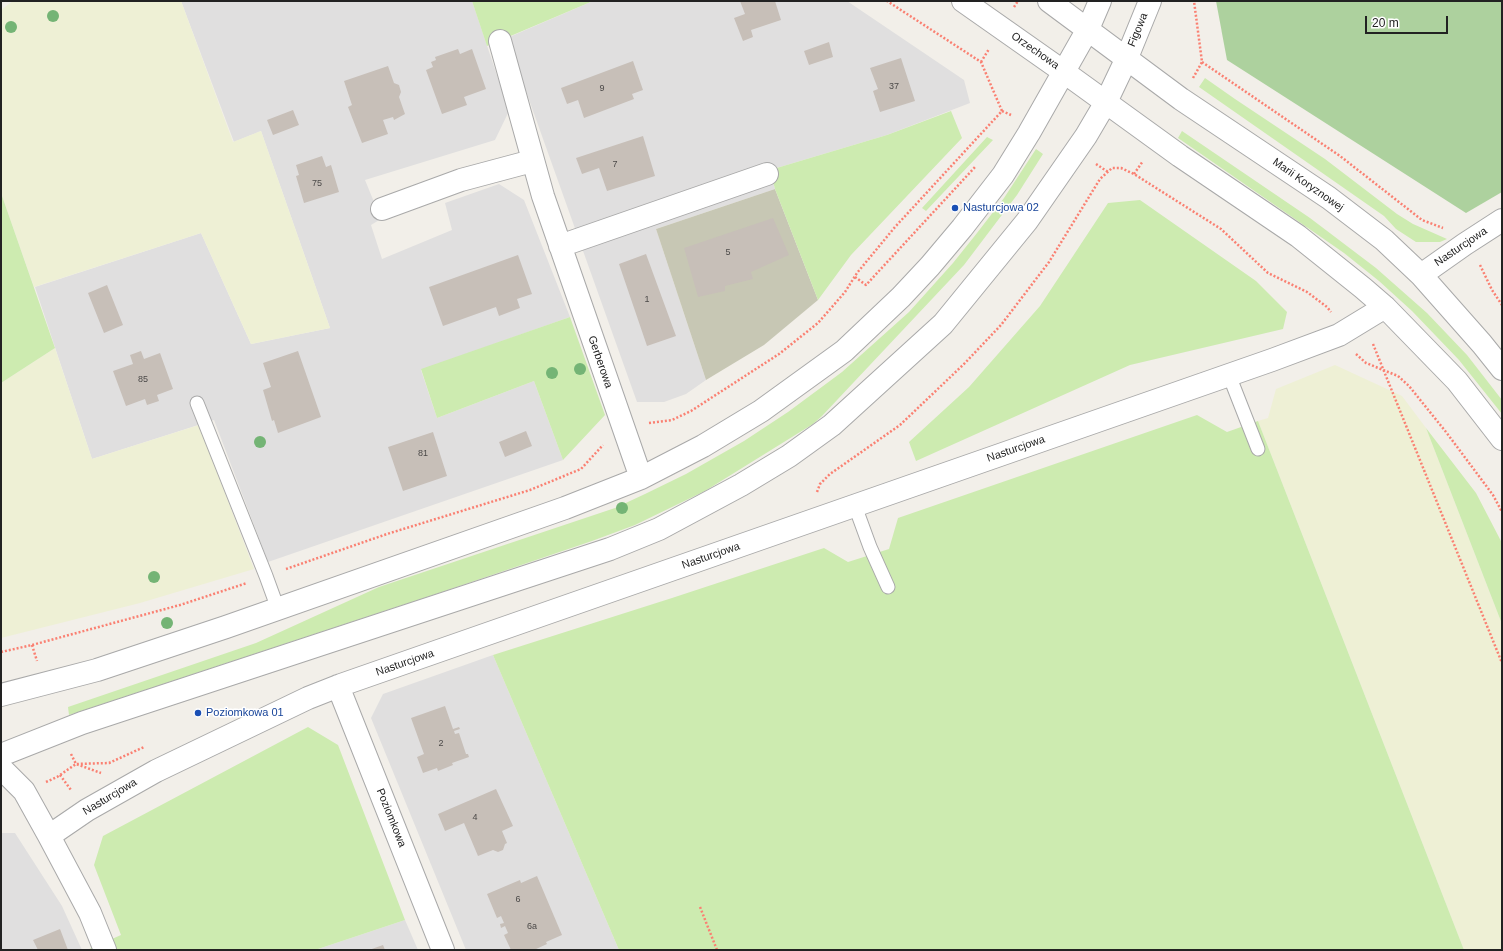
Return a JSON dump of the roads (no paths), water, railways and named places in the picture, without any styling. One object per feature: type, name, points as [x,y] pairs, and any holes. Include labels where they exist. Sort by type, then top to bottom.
[{"type":"street","name":"Orzechowa","points":[[963,1],[1106,102]]},
{"type":"street","points":[[1049,1],[1088,29]]},
{"type":"street","points":[[1,695],[97,670],[278,609],[565,508],[640,478],[703,446],[761,411],[844,351],[901,297],[962,228],[1003,174],[1034,125],[1088,29],[1100,1]]},
{"type":"street","name":"Figowa","points":[[1,754],[97,718],[610,549],[659,529],[741,485],[789,456],[832,425],[943,324],[1027,221],[1086,136],[1106,102],[1126,60],[1150,1]]},
{"type":"street","name":"Marii Koryznowej","points":[[1088,29],[1126,60],[1181,99],[1329,198],[1384,240],[1421,275],[1502,369]]},
{"type":"street","name":"Gerberowa","points":[[500,41],[532,161],[640,478]]},
{"type":"street","points":[[1106,102],[1180,156],[1298,236],[1363,288],[1385,307],[1457,381],[1502,439]]},
{"type":"street","points":[[382,209],[461,180],[532,161]]},
{"type":"street","points":[[560,246],[767,174]]},
{"type":"street","name":"Nasturcjowa","points":[[1421,275],[1502,220]]},
{"type":"street","name":"Nasturcjowa","points":[[50,836],[87,810],[156,771],[308,698],[338,686],[1229,375],[1339,335],[1385,307]]},
{"type":"street","name":"Poziomkowa","points":[[338,686],[443,950]]},
{"type":"street","points":[[1,768],[24,791],[50,836],[90,913],[105,950]]},
{"type":"lane","points":[[1229,375],[1258,449]]},
{"type":"lane","points":[[196,403],[278,609]]},
{"type":"lane","points":[[855,506],[870,547],[888,587]]},
{"type":"place","name":"Nasturcjowa 02","points":[[955,208]]},
{"type":"place","name":"Poziomkowa 01","points":[[198,713]]}]
